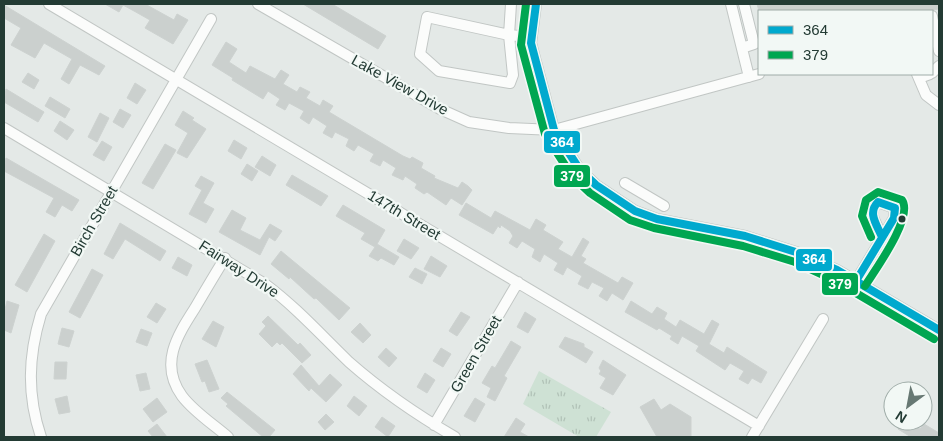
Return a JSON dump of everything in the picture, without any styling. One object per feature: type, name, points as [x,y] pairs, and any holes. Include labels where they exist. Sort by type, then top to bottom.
[{"type":"street","name":"147th Street","points":[[49,4],[759,426]]},
{"type":"street","name":"Lake View Drive","points":[[258,4],[440,109],[468,122],[509,128],[554,130],[754,75]]},
{"type":"street","points":[[511,4],[509,35],[513,75],[510,83],[439,71],[420,54],[427,17],[509,35],[532,37]]},
{"type":"street","points":[[536,4],[532,37],[540,79],[554,130],[580,170],[596,185],[635,211],[657,219],[745,236],[799,253],[856,281],[939,330]]},
{"type":"street","points":[[731,4],[742,48],[754,75]]},
{"type":"street","points":[[742,48],[754,44],[744,4]]},
{"type":"street","points":[[735,21],[748,18]]},
{"type":"street","name":"Birch Street","points":[[41,437],[35,418],[30,376],[36,332],[47,301],[211,19]]},
{"type":"street","points":[[933,21],[939,51]]},
{"type":"street","points":[[918,76],[926,95],[939,105]]},
{"type":"street","name":"Fairway Drive","points":[[4,128],[225,258],[289,302],[350,362],[401,405],[454,437]]},
{"type":"street","points":[[625,183],[664,206]]},
{"type":"street","points":[[856,281],[882,237]]},
{"type":"street","points":[[225,258],[178,336],[171,353],[170,365],[173,378],[182,396],[228,437]]},
{"type":"street","name":"Green Street","points":[[434,425],[518,282]]},
{"type":"street","points":[[752,437],[823,319]]},
{"type":"green space","points":[[539,371],[611,412],[596,437],[579,437],[523,404]]},
{"type":"building","points":[[105,4],[145,4],[174,20],[177,14],[188,20],[173,44],[145,28],[150,20],[123,5],[119,12]]},
{"type":"building","points":[[303,4],[332,4],[386,36],[378,49]]},
{"type":"building","points":[[757,4],[939,4],[939,9],[933,10],[759,10]]},
{"type":"building","points":[[4,5],[105,66],[99,75],[80,65],[69,84],[61,79],[72,59],[44,43],[35,58],[11,45],[21,28],[4,18]]},
{"type":"building","points":[[226,42],[237,49],[229,62],[246,73],[250,66],[275,79],[281,70],[289,75],[283,84],[297,92],[300,87],[310,92],[306,98],[320,106],[323,100],[333,106],[329,112],[403,156],[410,159],[412,157],[423,163],[421,168],[435,176],[434,178],[458,188],[462,182],[472,190],[462,205],[451,198],[446,205],[427,192],[424,194],[415,188],[417,184],[405,176],[403,180],[392,175],[396,168],[383,160],[380,166],[370,161],[374,154],[358,145],[354,151],[346,146],[349,139],[335,132],[332,138],[323,133],[327,126],[313,117],[309,124],[300,118],[304,111],[289,103],[285,110],[276,105],[280,99],[268,91],[263,99],[212,65]]},
{"type":"building","points":[[28,73],[39,80],[34,89],[22,82]]},
{"type":"building","points":[[135,83],[146,90],[137,104],[127,98]]},
{"type":"building","points":[[6,89],[44,112],[38,122],[4,102]]},
{"type":"building","points":[[50,97],[70,109],[65,118],[45,106]]},
{"type":"building","points":[[120,109],[131,115],[123,128],[113,122]]},
{"type":"building","points":[[183,111],[194,118],[192,120],[206,129],[187,158],[177,153],[188,133],[175,125]]},
{"type":"building","points":[[100,113],[109,118],[97,142],[88,137]]},
{"type":"building","points":[[60,121],[74,130],[67,140],[54,131]]},
{"type":"building","points":[[234,140],[247,148],[241,159],[228,151]]},
{"type":"building","points":[[102,141],[112,147],[104,161],[93,155]]},
{"type":"building","points":[[165,144],[176,150],[153,189],[142,183]]},
{"type":"building","points":[[262,156],[276,165],[270,176],[255,167]]},
{"type":"building","points":[[6,158],[79,200],[72,211],[62,205],[55,217],[46,212],[54,198],[4,171]]},
{"type":"building","points":[[247,164],[258,171],[252,181],[241,174]]},
{"type":"building","points":[[292,175],[328,196],[321,206],[286,185]]},
{"type":"building","points":[[201,176],[214,183],[203,203],[214,209],[206,223],[189,214],[202,190],[195,186]]},
{"type":"building","points":[[466,203],[491,218],[495,211],[530,230],[536,219],[546,225],[543,230],[563,242],[558,249],[572,257],[583,238],[589,242],[581,256],[586,259],[583,263],[618,283],[622,277],[633,283],[623,300],[612,293],[607,301],[599,296],[604,288],[592,282],[588,289],[578,284],[582,276],[567,267],[563,275],[554,270],[558,263],[544,254],[540,262],[532,257],[535,249],[522,241],[517,248],[509,243],[513,236],[510,231],[501,225],[500,228],[498,226],[493,234],[459,215]]},
{"type":"building","points":[[343,205],[385,230],[377,244],[399,257],[394,265],[381,258],[378,261],[369,256],[375,247],[361,239],[365,233],[336,216]]},
{"type":"building","points":[[232,210],[246,218],[240,230],[260,240],[270,224],[282,231],[275,241],[269,237],[260,255],[219,232]]},
{"type":"building","points":[[120,223],[166,251],[160,261],[125,239],[113,259],[104,254]]},
{"type":"building","points":[[44,234],[55,241],[27,292],[15,285]]},
{"type":"building","points":[[404,239],[419,248],[411,259],[397,251]]},
{"type":"building","points":[[281,251],[350,308],[339,320],[316,298],[314,299],[290,277],[289,279],[271,264]]},
{"type":"building","points":[[431,256],[447,266],[440,277],[424,269]]},
{"type":"building","points":[[178,257],[192,265],[187,276],[172,268]]},
{"type":"building","points":[[415,268],[427,274],[422,284],[409,277]]},
{"type":"building","points":[[92,269],[103,275],[80,318],[69,312]]},
{"type":"building","points":[[7,301],[19,305],[11,333],[4,330],[4,314]]},
{"type":"building","points":[[631,301],[652,314],[657,307],[667,313],[664,319],[676,327],[680,320],[704,334],[712,320],[719,324],[709,344],[724,353],[727,347],[767,372],[761,383],[752,378],[748,384],[739,379],[744,371],[730,363],[725,370],[696,351],[699,346],[682,336],[678,344],[670,339],[672,336],[659,328],[657,330],[625,312]]},
{"type":"building","points":[[156,303],[166,309],[157,323],[147,317]]},
{"type":"building","points":[[461,312],[470,317],[457,336],[449,331]]},
{"type":"building","points":[[525,312],[536,319],[528,333],[517,327]]},
{"type":"building","points":[[268,316],[311,355],[302,363],[282,343],[280,345],[277,342],[272,347],[259,334],[266,326],[262,322]]},
{"type":"building","points":[[213,321],[224,327],[216,347],[202,339]]},
{"type":"building","points":[[360,323],[371,335],[363,343],[351,332]]},
{"type":"building","points":[[62,328],[74,331],[69,347],[58,344]]},
{"type":"building","points":[[141,329],[152,333],[147,346],[136,342]]},
{"type":"building","points":[[565,337],[584,344],[584,347],[593,352],[586,363],[559,347]]},
{"type":"building","points":[[511,341],[521,347],[504,376],[507,378],[495,401],[487,397],[491,388],[482,383],[492,366],[495,368]]},
{"type":"building","points":[[386,348],[397,358],[389,367],[378,357]]},
{"type":"building","points":[[441,348],[451,354],[443,367],[433,361]]},
{"type":"building","points":[[207,360],[219,389],[209,392],[205,381],[202,382],[195,364]]},
{"type":"building","points":[[603,360],[626,375],[613,395],[600,388],[606,378],[599,374],[601,371],[599,368]]},
{"type":"building","points":[[55,362],[67,362],[66,379],[54,379]]},
{"type":"building","points":[[301,365],[319,386],[330,374],[342,385],[326,402],[311,388],[309,391],[293,374]]},
{"type":"building","points":[[146,373],[150,389],[140,391],[136,375]]},
{"type":"building","points":[[425,373],[435,380],[427,393],[417,387]]},
{"type":"building","points":[[227,392],[275,430],[269,437],[263,437],[226,406],[228,404],[221,398]]},
{"type":"building","points":[[67,396],[70,412],[59,414],[55,399]]},
{"type":"building","points":[[354,396],[367,406],[359,416],[347,406]]},
{"type":"building","points":[[157,398],[167,412],[153,422],[143,409]]},
{"type":"building","points":[[475,398],[485,404],[475,422],[464,416]]},
{"type":"building","points":[[654,399],[661,410],[670,404],[691,417],[691,437],[657,437],[640,407]]},
{"type":"building","points":[[326,414],[334,422],[325,430],[318,422]]},
{"type":"building","points":[[382,417],[395,426],[388,437],[375,427]]},
{"type":"building","points":[[516,418],[525,424],[520,432],[529,437],[504,437]]},
{"type":"building","points":[[157,424],[167,437],[153,437],[148,431]]},
{"type":"building","points":[[933,429],[939,433],[939,437],[911,437],[901,431],[933,431]]},
{"type":"transit line","name":"379","points":[[526,4],[521,45],[545,134],[572,176],[590,193],[630,220],[654,228],[743,246],[795,262],[832,279],[934,339]]},
{"type":"transit line","name":"364","points":[[536,4],[531,43],[554,130],[580,170],[596,185],[635,211],[657,219],[745,236],[799,253],[837,270],[939,330]]},
{"type":"transit line","name":"379","points":[[865,286],[898,230],[903,218],[904,208],[902,200],[878,192],[866,200],[862,216],[871,237]]},
{"type":"transit line","name":"364","points":[[856,281],[894,218],[895,208],[878,202],[873,210],[873,215],[882,237]]}]
